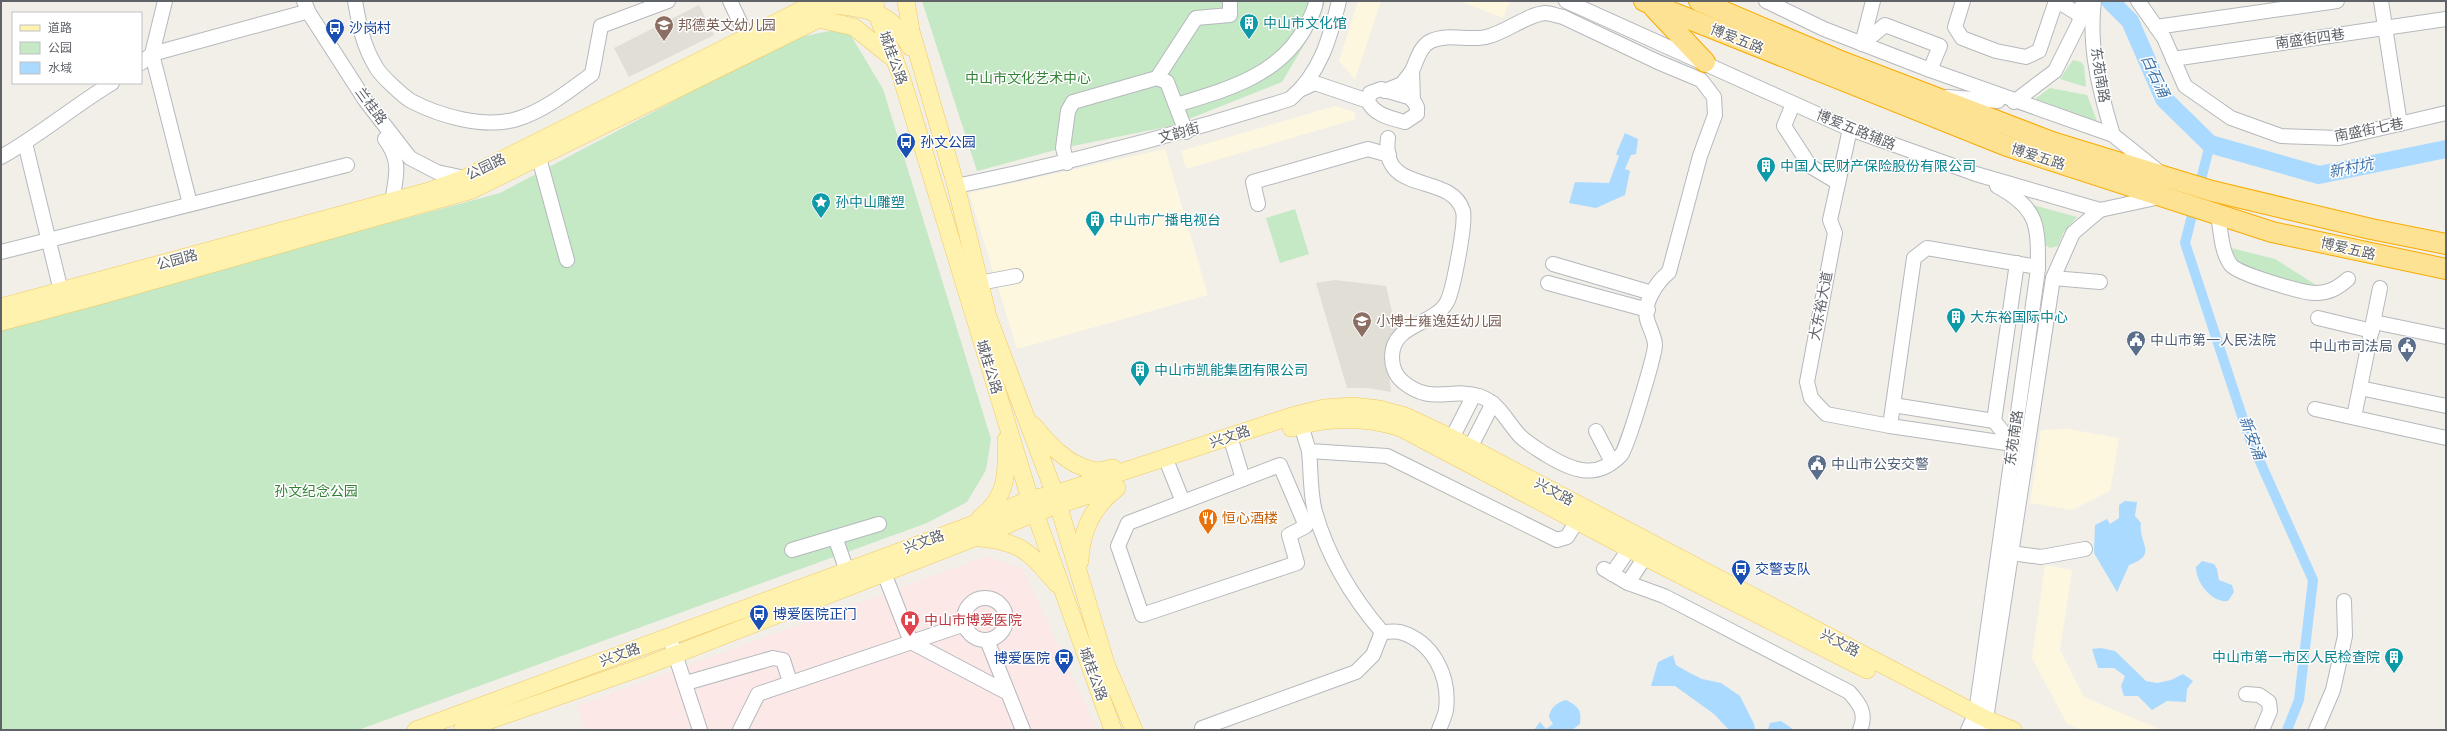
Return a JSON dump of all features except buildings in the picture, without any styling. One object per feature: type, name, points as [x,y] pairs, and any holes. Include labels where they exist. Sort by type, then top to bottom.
[{"type":"highway","name":"博爱五路","points":[[1698,1],[1927,96],[2052,142],[2212,191],[2371,229],[2446,244]]},
{"type":"highway","points":[[1647,2],[1705,62]]},
{"type":"highway","name":"博爱五路","points":[[1647,2],[2007,146],[2160,197],[2272,232],[2446,269]]},
{"type":"main road","name":"城桂公路","points":[[906,1],[911,31],[956,186],[988,317],[1057,500],[1106,664],[1134,730]]},
{"type":"main road","name":"公园路","points":[[1,322],[96,298],[433,196],[472,190],[537,150],[747,37],[817,2],[876,6],[902,31],[922,71]]},
{"type":"main road","name":"城桂公路","points":[[876,6],[895,60],[1033,505],[1113,730]]},
{"type":"main road","name":"公园路","points":[[433,196],[464,178],[537,150],[819,19],[854,27],[895,60]]},
{"type":"main road","name":"公园路","points":[[1,307],[393,208]]},
{"type":"main road","name":"兴文路","points":[[1057,500],[1172,461],[1295,415],[1324,408],[1353,406],[1406,416],[1452,438],[1978,725]]},
{"type":"main road","points":[[1024,413],[1051,446],[1070,461],[1093,471],[1172,461]]},
{"type":"main road","points":[[1005,417],[1007,467],[1002,494],[972,531],[1005,540],[1024,549],[1064,593]]},
{"type":"main road","name":"兴文路","points":[[462,730],[676,654],[884,573],[972,531],[1033,505],[1121,484],[1172,461],[1233,446],[1301,425],[1326,420],[1355,419],[1377,421],[1401,428],[1645,557],[1978,725],[2013,730]]},
{"type":"main road","points":[[1079,574],[1081,540],[1095,510],[1121,484]]},
{"type":"main road","name":"兴文路","points":[[416,730],[847,571],[972,531]]},
{"type":"street","points":[[165,1],[146,59],[190,204]]},
{"type":"street","points":[[355,1],[362,38],[376,68],[410,100],[452,116],[489,122],[516,119],[560,99],[592,74],[601,26],[668,1]]},
{"type":"street","points":[[730,1],[747,37]]},
{"type":"street","points":[[1157,78],[1196,18],[1230,15],[1230,1]]},
{"type":"street","points":[[1176,105],[1239,85],[1276,62],[1296,45],[1314,12],[1316,1]]},
{"type":"street","name":"文韵街","points":[[956,186],[1068,163],[1186,132],[1290,99],[1302,89],[1316,67],[1330,37],[1339,1]]},
{"type":"street","name":"博爱五路辅路","points":[[1566,1],[1705,62],[1793,104],[1850,129],[1976,174],[2100,210],[2160,197]]},
{"type":"street","name":"博爱五路","points":[[1766,1],[1862,44],[2014,102],[2113,135],[2167,178]]},
{"type":"street","points":[[1862,44],[1873,1]]},
{"type":"street","points":[[1963,1],[1955,26],[1962,38],[1996,51],[2026,57],[2040,51],[2057,1],[2087,7]]},
{"type":"street","name":"南盛街七巷","points":[[2138,1],[2156,27],[2185,86],[2231,118],[2280,136],[2339,138],[2446,113]]},
{"type":"street","points":[[2156,27],[2271,6],[2337,1]]},
{"type":"street","points":[[2381,1],[2400,124]]},
{"type":"street","points":[[146,59],[301,5]]},
{"type":"street","name":"兰桂路","points":[[301,5],[309,13],[365,100],[410,158],[437,172],[464,178]]},
{"type":"street","name":"兰桂路","points":[[301,5],[358,104],[396,155],[393,208]]},
{"type":"street","name":"东苑南路","points":[[2014,102],[2054,71],[2087,7]]},
{"type":"street","name":"东苑南路","points":[[2087,7],[2101,95],[2113,135]]},
{"type":"street","points":[[1369,97],[1374,91],[1385,90],[1402,84],[1412,71],[1422,47],[1431,41],[1449,37],[1485,38],[1515,27],[1535,15],[1546,13],[1563,17],[1658,62],[1701,80],[1714,97],[1715,115],[1700,156],[1669,272],[1663,277],[1652,293],[1646,316],[1655,344],[1630,438],[1623,454],[1612,462],[1593,470],[1578,471],[1564,466],[1529,444],[1501,410],[1493,404],[1474,395],[1428,395],[1401,380],[1392,366],[1392,348],[1405,331],[1435,314],[1447,303],[1464,228],[1463,212],[1456,199],[1436,188],[1405,178],[1395,170],[1389,155],[1388,138],[1384,123],[1378,113]]},
{"type":"street","name":"南盛街四巷","points":[[2173,59],[2446,19]]},
{"type":"street","points":[[1862,44],[1885,25],[1940,46],[1930,70]]},
{"type":"street","points":[[1316,67],[1319,76],[1369,97]]},
{"type":"street","points":[[1388,138],[1396,127],[1417,114],[1414,101],[1412,71]]},
{"type":"street","points":[[1068,163],[1063,148],[1068,111],[1073,102],[1157,78],[1167,82],[1186,132]]},
{"type":"street","points":[[1302,89],[1315,83],[1369,97]]},
{"type":"street","points":[[1,157],[25,143],[83,100],[110,84]]},
{"type":"street","points":[[1385,90],[1414,101]]},
{"type":"street","points":[[1927,96],[2014,102]]},
{"type":"street","points":[[1369,97],[1371,108],[1378,113],[1405,122]]},
{"type":"street","points":[[1793,104],[1784,126],[1810,166],[1837,182]]},
{"type":"street","name":"大东裕大道","points":[[1850,129],[1837,182],[1830,220],[1835,233],[1806,382],[1810,398],[1826,414],[1890,426],[2013,444]]},
{"type":"street","points":[[25,143],[61,291]]},
{"type":"street","points":[[1258,204],[1253,182],[1368,149],[1389,155]]},
{"type":"street","points":[[537,150],[567,260]]},
{"type":"street","points":[[1,252],[347,165]]},
{"type":"street","points":[[424,166],[433,196]]},
{"type":"street","name":"东苑南路","points":[[1976,174],[2008,192],[2027,208],[2037,228],[2038,267],[2013,444],[1978,725]]},
{"type":"street","name":"东苑南路","points":[[1978,725],[2011,553],[2053,278],[2073,233],[2100,210]]},
{"type":"street","points":[[2211,213],[2232,266],[2253,278],[2314,293],[2335,290],[2348,279]]},
{"type":"street","points":[[1890,426],[1914,258],[1927,248],[2038,267]]},
{"type":"street","points":[[1994,421],[2017,263]]},
{"type":"street","points":[[1553,264],[1652,293]]},
{"type":"street","points":[[979,283],[1016,276]]},
{"type":"street","points":[[2053,278],[2100,282]]},
{"type":"street","points":[[1548,283],[1648,310]]},
{"type":"street","points":[[2354,417],[2380,288]]},
{"type":"street","points":[[2318,318],[2446,337]]},
{"type":"street","points":[[2360,388],[2446,406]]},
{"type":"street","points":[[1452,438],[1474,395]]},
{"type":"street","points":[[1470,448],[1493,404]]},
{"type":"street","points":[[1893,405],[1994,421],[2013,444]]},
{"type":"street","points":[[2315,409],[2446,438]]},
{"type":"street","points":[[1301,425],[1309,451],[1315,511],[1333,559],[1358,605],[1382,632],[1400,632],[1421,642],[1436,658],[1446,682],[1446,711],[1439,730]]},
{"type":"street","points":[[1596,431],[1612,462]]},
{"type":"street","points":[[1233,446],[1243,479]]},
{"type":"street","points":[[1309,451],[1387,456],[1557,540],[1567,537],[1577,521]]},
{"type":"street","points":[[1172,461],[1183,502]]},
{"type":"street","points":[[1280,465],[1306,526],[1289,535],[1297,563],[1142,615],[1118,546],[1128,523],[1243,479],[1280,465]]},
{"type":"street","points":[[792,550],[879,524]]},
{"type":"street","points":[[835,537],[847,571]]},
{"type":"street","points":[[1629,548],[1608,572],[1628,583],[1664,596],[1849,692],[1860,704],[1864,721],[1860,730]]},
{"type":"street","points":[[2011,553],[2041,557],[2085,549]]},
{"type":"street","points":[[1628,583],[1645,557]]},
{"type":"street","points":[[884,573],[911,642],[1008,693]]},
{"type":"street","points":[[988,598],[1000,604],[1006,615],[1004,628],[994,638],[987,640],[973,636],[965,624],[966,610],[975,600],[988,598]]},
{"type":"street","points":[[2316,730],[2332,690],[2345,636],[2344,601]]},
{"type":"street","points":[[740,730],[758,694],[965,624]]},
{"type":"street","points":[[1202,728],[1356,672],[1373,655],[1382,632]]},
{"type":"street","points":[[669,636],[686,683],[700,730]]},
{"type":"street","points":[[987,640],[1023,730]]},
{"type":"street","points":[[686,683],[774,658],[783,660],[790,682]]},
{"type":"street","points":[[2246,694],[2259,695],[2269,702],[2270,712],[2262,730]]},
{"type":"shaded area","points":[[1358,1],[1381,1],[1355,80],[1339,61]]},
{"type":"shaded area","points":[[1459,1],[1510,1],[1503,18]]},
{"type":"shaded area","name":"邦德英文幼儿园","points":[[699,5],[714,35],[629,77],[614,48]]},
{"type":"shaded area","points":[[1335,106],[1354,112],[1356,119],[1186,169],[1181,151]]},
{"type":"shaded area","points":[[1165,149],[1208,295],[1017,349],[969,193]]},
{"type":"shaded area","name":"小博士雍逸廷幼儿园","points":[[1335,280],[1386,286],[1396,329],[1386,347],[1391,392],[1367,388],[1347,388],[1316,283]]},
{"type":"shaded area","points":[[2068,429],[2119,438],[2110,491],[2072,510],[2030,503],[2041,430]]},
{"type":"shaded area","name":"中山市博爱医院","points":[[987,556],[1023,569],[1097,730],[585,730],[577,706]]},
{"type":"shaded area","points":[[2045,565],[2072,570],[2060,650],[2084,697],[2161,730],[2081,730],[2067,724],[2032,658]]},
{"type":"green space","name":"中山市文化艺术中心","points":[[922,1],[1325,1],[1320,18],[1282,82],[1171,126],[1063,148],[977,171]]},
{"type":"green space","name":"孙文纪念公园","points":[[834,30],[850,34],[883,89],[991,439],[986,470],[967,502],[927,523],[358,730],[1,730],[1,327],[500,193],[791,39]]},
{"type":"green space","points":[[2073,60],[2081,62],[2084,66],[2086,87],[2060,79]]},
{"type":"green space","points":[[2050,88],[2087,95],[2097,121],[2035,99]]},
{"type":"green space","points":[[2033,205],[2077,217],[2063,233],[2058,246],[2050,248],[2044,244]]},
{"type":"green space","points":[[1295,209],[1309,254],[1280,263],[1266,218]]},
{"type":"green space","points":[[2231,248],[2275,259],[2324,290],[2241,268]]},
{"type":"water","points":[[1625,133],[1638,139],[1636,154],[1631,155],[1625,169],[1630,171],[1625,195],[1596,208],[1569,203],[1575,182],[1609,183],[1619,156],[1616,154]]},
{"type":"water","points":[[2125,501],[2137,502],[2135,516],[2141,523],[2145,552],[2143,557],[2129,565],[2117,592],[2094,553],[2095,525],[2107,519],[2110,524],[2119,518],[2119,505]]},
{"type":"water","points":[[2202,561],[2214,564],[2217,569],[2219,580],[2232,585],[2234,592],[2228,601],[2216,599],[2206,591],[2202,585],[2196,567]]},
{"type":"water","points":[[2101,648],[2115,651],[2146,681],[2157,683],[2171,680],[2183,674],[2193,681],[2187,689],[2186,702],[2167,701],[2152,710],[2138,696],[2124,696],[2121,686],[2125,676],[2114,668],[2098,668],[2092,649]]},
{"type":"water","points":[[1673,655],[1676,665],[1702,679],[1721,683],[1740,696],[1754,724],[1755,730],[1729,730],[1714,714],[1675,686],[1651,686],[1658,662]]},
{"type":"water","points":[[1566,700],[1574,704],[1580,712],[1580,724],[1572,730],[1534,730],[1540,722],[1546,729],[1553,724],[1549,717],[1552,708],[1560,702]]},
{"type":"water","points":[[1781,721],[1794,730],[1768,730],[1770,723]]},
{"type":"waterway","name":"新村坑","points":[[2110,1],[2130,21],[2164,99],[2210,144],[2319,175],[2446,149]]},
{"type":"waterway","name":"新安涌","points":[[2210,144],[2185,243],[2249,437],[2313,580],[2299,700],[2287,730]]},
{"type":"place","name":"中山市文化馆","points":[[1249,40]]},
{"type":"place","name":"邦德英文幼儿园","points":[[664,42]]},
{"type":"place","name":"沙岗村","points":[[335,45]]},
{"type":"place","name":"孙文公园","points":[[906,159]]},
{"type":"place","name":"中国人民财产保险股份有限公司","points":[[1766,183]]},
{"type":"place","name":"孙中山雕塑","points":[[821,219]]},
{"type":"place","name":"中山市广播电视台","points":[[1095,237]]},
{"type":"place","name":"大东裕国际中心","points":[[1956,334]]},
{"type":"place","name":"小博士雍逸廷幼儿园","points":[[1362,338]]},
{"type":"place","name":"中山市第一人民法院","points":[[2136,357]]},
{"type":"place","name":"中山市司法局","points":[[2407,363]]},
{"type":"place","name":"中山市凯能集团有限公司","points":[[1140,387]]},
{"type":"place","name":"中山市公安交警","points":[[1817,481]]},
{"type":"place","name":"恒心酒楼","points":[[1208,535]]},
{"type":"place","name":"交警支队","points":[[1741,586]]},
{"type":"place","name":"博爱医院正门","points":[[759,631]]},
{"type":"place","name":"中山市博爱医院","points":[[910,637]]},
{"type":"place","name":"中山市第一市区人民检查院","points":[[2394,674]]},
{"type":"place","name":"博爱医院","points":[[1064,675]]},
{"type":"water label","name":"白石涌","points":[[2155,76]]}]
